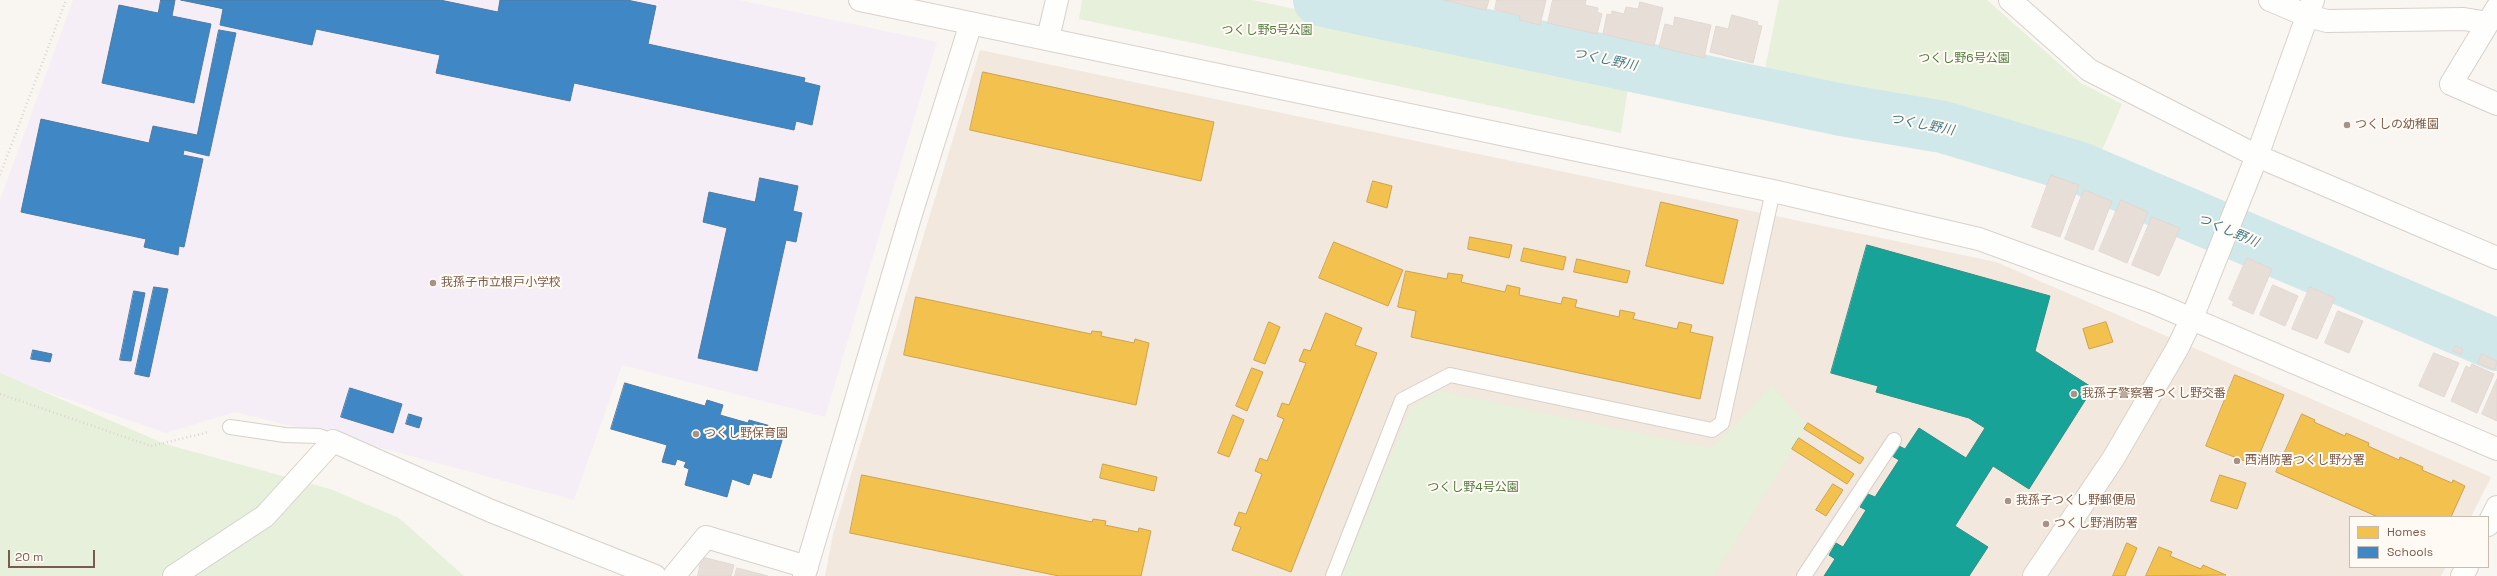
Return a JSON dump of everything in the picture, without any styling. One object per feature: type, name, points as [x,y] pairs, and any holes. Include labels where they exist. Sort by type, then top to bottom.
[{"type":"street","points":[[860,0],[971,24],[1048,38],[1773,191],[1979,239],[2192,318],[2497,449]]},
{"type":"street","points":[[1048,38],[1056,0]]},
{"type":"street","points":[[2010,0],[2089,70],[2258,156],[2497,258]]},
{"type":"street","points":[[2270,0],[2311,8],[2327,21],[2464,19],[2492,16]]},
{"type":"street","points":[[2034,576],[2113,459],[2177,349],[2192,318],[2258,156],[2311,8]]},
{"type":"street","points":[[2492,16],[2452,84],[2497,104]]},
{"type":"street","points":[[674,576],[706,536],[805,572],[904,237],[971,24]]},
{"type":"street","points":[[174,576],[265,516],[333,441],[491,511],[655,576]]},
{"type":"street","points":[[2489,523],[2497,507]]},
{"type":"lane","points":[[1333,576],[1402,400],[1450,375],[1712,430],[1722,423],[1773,191]]},
{"type":"lane","points":[[230,427],[285,436],[319,436],[333,441]]},
{"type":"lane","points":[[1804,576],[1894,440]]},
{"type":"path","points":[[0,175],[66,0]]},
{"type":"path","points":[[0,394],[151,446],[230,427]]},
{"type":"shaded area","name":"我孫子市立根戸小学校","points":[[73,0],[739,0],[937,42],[825,417],[622,365],[574,500],[389,450],[235,412],[166,433],[0,376],[0,200]]},
{"type":"shaded area","points":[[980,50],[1996,262],[2491,477],[2472,516],[2349,516],[2349,568],[2445,568],[2441,576],[825,576],[833,534]]},
{"type":"green space","name":"つくし野5号公園","points":[[1082,0],[1253,0],[1629,82],[1621,133],[1079,19]]},
{"type":"green space","name":"つくし野6号公園","points":[[1779,0],[1987,0],[2081,83],[2122,104],[2097,162],[1902,102],[1764,74]]},
{"type":"green space","points":[[0,373],[165,444],[330,489],[399,518],[464,576],[0,576]]},
{"type":"green space","name":"つくし野4号公園","points":[[1771,385],[1808,425],[1714,576],[1341,576],[1411,407],[1439,391],[1710,448],[1731,430]]},
{"type":"building: Homes","points":[[983,72],[1214,122],[1201,181],[970,130]]},
{"type":"building: Homes","points":[[1373,181],[1392,186],[1387,208],[1367,202]]},
{"type":"building: Homes","points":[[1661,202],[1738,220],[1723,284],[1646,266]]},
{"type":"building: Homes","points":[[1470,237],[1512,245],[1509,258],[1468,249]]},
{"type":"building: Homes","points":[[1334,242],[1403,270],[1388,306],[1319,278]]},
{"type":"building: Homes","points":[[1524,248],[1566,257],[1563,270],[1521,261]]},
{"type":"building: Homes","points":[[1577,259],[1630,271],[1627,283],[1574,272]]},
{"type":"building: Homes","points":[[1406,271],[1447,279],[1448,273],[1463,275],[1461,282],[1505,292],[1507,285],[1520,288],[1519,295],[1561,304],[1563,297],[1577,300],[1575,307],[1619,317],[1620,310],[1635,313],[1633,319],[1677,329],[1679,322],[1692,325],[1690,332],[1713,337],[1700,399],[1411,337],[1416,311],[1398,307]]},
{"type":"building: Homes","points":[[916,297],[1091,334],[1092,331],[1102,332],[1101,336],[1134,343],[1135,339],[1149,343],[1136,405],[904,355]]},
{"type":"building: Homes","points":[[1326,313],[1362,328],[1355,345],[1377,353],[1291,572],[1232,550],[1241,527],[1234,525],[1239,512],[1246,514],[1262,474],[1255,471],[1260,458],[1267,461],[1284,419],[1277,416],[1282,403],[1289,405],[1306,363],[1299,361],[1304,349],[1310,351]]},
{"type":"building: Homes","points":[[1269,322],[1280,327],[1265,364],[1254,360]]},
{"type":"building: Homes","points":[[2106,322],[2113,342],[2089,349],[2083,329]]},
{"type":"building: Homes","points":[[1252,368],[1263,372],[1247,411],[1236,406]]},
{"type":"building: Homes","points":[[2235,375],[2284,395],[2255,465],[2206,446]]},
{"type":"building: Homes","points":[[2302,414],[2315,420],[2314,422],[2345,436],[2346,433],[2369,443],[2368,446],[2399,460],[2400,457],[2423,467],[2422,470],[2452,483],[2453,480],[2465,486],[2451,516],[2376,516],[2276,472]]},
{"type":"building: Homes","points":[[1233,415],[1244,420],[1229,457],[1218,453]]},
{"type":"building: Homes","points":[[1808,423],[1864,458],[1860,464],[1804,429]]},
{"type":"building: Homes","points":[[1799,438],[1854,474],[1847,484],[1792,449]]},
{"type":"building: Homes","points":[[1103,464],[1157,477],[1154,491],[1100,478]]},
{"type":"building: Homes","points":[[862,475],[1092,522],[1093,519],[1106,521],[1105,525],[1138,532],[1139,528],[1151,531],[1141,576],[1059,576],[850,533]]},
{"type":"building: Homes","points":[[2220,475],[2246,483],[2237,509],[2211,501]]},
{"type":"building: Homes","points":[[1833,484],[1843,490],[1826,516],[1816,510]]},
{"type":"building: Homes","points":[[2127,543],[2137,548],[2125,576],[2113,576]]},
{"type":"building: Homes","points":[[2159,547],[2172,552],[2170,556],[2201,569],[2203,565],[2226,575],[2146,576]]},
{"type":"building: Schools","points":[[161,0],[175,0],[172,16],[211,24],[194,103],[102,83],[119,5],[158,13]]},
{"type":"building: Schools","points":[[181,0],[440,0],[498,12],[500,0],[627,0],[656,6],[648,44],[805,78],[804,82],[820,86],[812,125],[796,121],[794,130],[574,83],[570,101],[436,73],[440,55],[316,29],[312,45],[220,25],[223,9]]},
{"type":"building: Schools","points":[[219,30],[236,33],[209,156],[184,150],[183,155],[203,159],[184,247],[179,246],[178,255],[144,247],[146,239],[21,212],[41,119],[149,143],[153,126],[197,135]]},
{"type":"building: Schools","points":[[760,178],[798,186],[793,211],[802,213],[796,242],[786,240],[757,371],[698,358],[727,228],[703,222],[709,192],[755,202]]},
{"type":"building: Schools","points":[[154,287],[168,289],[149,377],[135,374]]},
{"type":"building: Schools","points":[[134,291],[145,293],[131,361],[120,360]]},
{"type":"building: Schools","points":[[33,350],[52,354],[50,362],[31,359]]},
{"type":"building: Schools","points":[[625,383],[705,406],[707,400],[723,405],[720,415],[748,423],[749,420],[785,430],[771,478],[753,473],[749,485],[732,479],[727,497],[685,485],[689,469],[684,467],[686,462],[677,459],[675,465],[662,462],[667,445],[611,429]]},
{"type":"building: Schools","points":[[350,388],[402,404],[393,433],[341,417]]},
{"type":"building: Schools","points":[[409,414],[422,418],[419,428],[406,424]]},
{"type":"building: Public","points":[[1867,245],[2050,296],[2035,351],[2093,388],[2029,489],[1993,466],[1955,526],[1988,547],[1969,576],[1824,576],[1835,559],[1829,555],[1836,543],[1843,547],[1866,510],[1860,507],[1868,494],[1875,497],[1899,460],[1892,456],[1899,446],[1905,449],[1919,428],[1966,458],[1985,428],[1969,418],[1876,392],[1878,386],[1831,373]]},
{"type":"building: Other","points":[[1444,0],[1489,0],[1486,10]]},
{"type":"building: Other","points":[[1497,0],[1546,0],[1540,25],[1519,20],[1520,16],[1495,10]]},
{"type":"building: Other","points":[[1553,0],[1586,0],[1585,5],[1598,8],[1597,12],[1602,14],[1597,34],[1548,23]]},
{"type":"building: Other","points":[[1640,2],[1663,8],[1654,46],[1603,34],[1607,14],[1611,15],[1612,11],[1624,14],[1626,7],[1638,9]]},
{"type":"building: Other","points":[[1732,15],[1758,22],[1757,25],[1762,26],[1753,63],[1710,52],[1716,26],[1728,29]]},
{"type":"building: Other","points":[[1675,17],[1711,25],[1704,58],[1659,47],[1665,24],[1673,26]]},
{"type":"building: Other","points":[[2051,175],[2079,185],[2060,237],[2032,227]]},
{"type":"building: Other","points":[[2084,190],[2112,201],[2093,250],[2065,239]]},
{"type":"building: Other","points":[[2121,200],[2148,212],[2127,263],[2099,251]]},
{"type":"building: Other","points":[[2152,217],[2180,228],[2159,276],[2132,265]]},
{"type":"building: Other","points":[[2247,258],[2272,269],[2253,314],[2232,305],[2234,302],[2229,299]]},
{"type":"building: Other","points":[[2273,285],[2298,296],[2285,326],[2260,315]]},
{"type":"building: Other","points":[[2310,287],[2335,298],[2317,339],[2292,329]]},
{"type":"building: Other","points":[[2338,311],[2363,321],[2349,353],[2325,343]]},
{"type":"building: Other","points":[[2456,346],[2463,349],[2461,355],[2453,351]]},
{"type":"building: Other","points":[[2434,353],[2459,363],[2444,397],[2419,386]]},
{"type":"building: Other","points":[[2482,354],[2497,361],[2495,370],[2478,363]]},
{"type":"building: Other","points":[[2472,364],[2494,374],[2477,413],[2451,401],[2466,366],[2470,368]]},
{"type":"building: Other","points":[[2497,379],[2497,421],[2482,414]]},
{"type":"building: Other","points":[[702,557],[734,565],[731,576],[698,576]]},
{"type":"building: Other","points":[[737,568],[768,576],[735,576]]},
{"type":"waterway","name":"つくし野川","points":[[1319,0],[1842,110],[1943,127],[2080,168],[2497,345]]},
{"type":"place","name":"つくしの幼稚園","points":[[2347,125]]},
{"type":"place","name":"我孫子市立根戸小学校","points":[[433,283]]},
{"type":"place","name":"我孫子警察署つくし野交番","points":[[2074,394]]},
{"type":"place","name":"つくし野保育園","points":[[696,434]]},
{"type":"place","name":"西消防署つくし野分署","points":[[2237,461]]},
{"type":"place","name":"我孫子つくし野郵便局","points":[[2008,501]]},
{"type":"place","name":"つくし野消防署","points":[[2046,524]]}]
